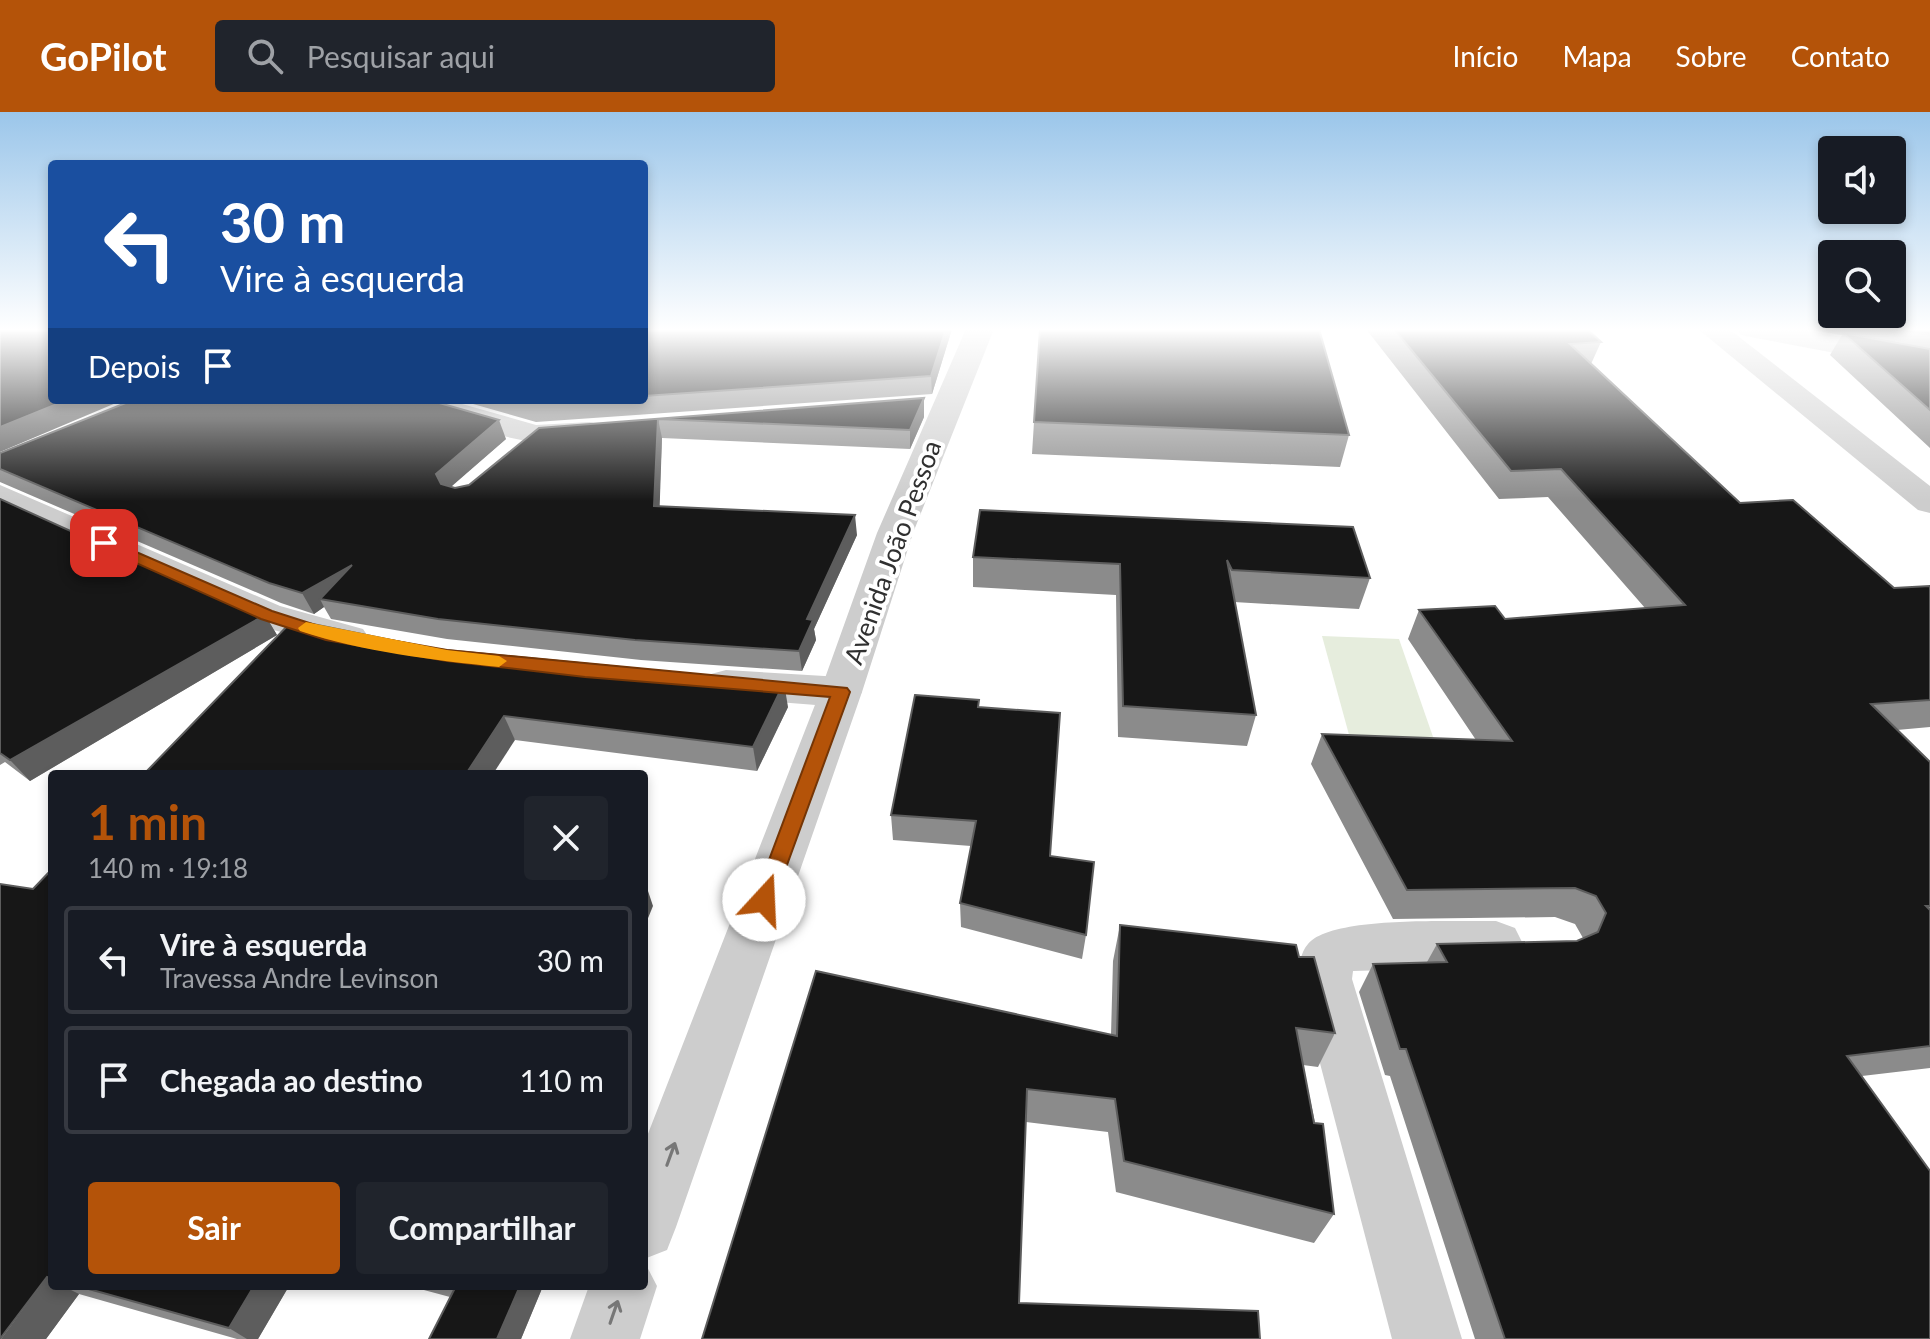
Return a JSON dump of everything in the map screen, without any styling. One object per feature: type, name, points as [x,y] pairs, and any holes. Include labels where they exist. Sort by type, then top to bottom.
[{"type":"street","name":"Avenida João Pessoa","points":[[648,1216],[841,692],[895,533],[932,406],[944,386]]},
{"type":"street","points":[[1784,386],[1930,503]]},
{"type":"street","points":[[425,404],[523,445],[620,430]]},
{"type":"street","points":[[0,495],[266,615],[326,634],[387,645]]},
{"type":"street","points":[[687,681],[841,692]]},
{"type":"street","points":[[1427,1339],[1325,979],[1327,960],[1338,951],[1354,947],[1555,943]]},
{"type":"street","points":[[605,1339],[622,1290]]},
{"type":"green space","points":[[1322,636],[1399,639],[1440,757],[1354,753]]},
{"type":"building","points":[[0,386],[48,386],[48,404],[57,404],[0,427]]},
{"type":"building","points":[[648,386],[784,386],[648,396]]},
{"type":"building","points":[[1036,386],[1335,386],[1349,435],[1034,422]]},
{"type":"building","points":[[1441,386],[1615,386],[1740,503],[1793,500],[1894,588],[1930,586],[1930,700],[1871,704],[1930,762],[1930,906],[1926,906],[1930,910],[1930,1046],[1847,1056],[1930,1171],[1930,1339],[1505,1339],[1406,1049],[1400,1049],[1373,964],[1447,962],[1437,944],[1577,941],[1598,932],[1606,913],[1596,896],[1575,888],[1407,890],[1322,734],[1512,741],[1419,610],[1495,606],[1505,619],[1685,605],[1561,469],[1511,471]]},
{"type":"building","points":[[1903,386],[1930,386],[1930,410]]},
{"type":"building","points":[[924,398],[910,430],[658,419],[654,506],[855,515],[807,619],[813,620],[799,651],[635,640],[438,619],[320,599],[352,565],[302,593],[269,583],[0,469],[0,453],[123,404],[443,404],[499,420],[436,474],[441,484],[455,488],[469,485],[539,428]]},
{"type":"building","points":[[0,499],[238,607],[265,615],[10,760],[0,753]]},
{"type":"building","points":[[980,510],[1353,527],[1370,578],[1232,570],[1227,560],[1256,715],[1123,706],[1120,564],[973,557]]},
{"type":"building","points":[[293,620],[435,649],[784,683],[753,747],[504,716],[469,770],[148,770]]},
{"type":"building","points":[[915,695],[979,700],[978,707],[1060,713],[1050,856],[1094,862],[1086,935],[960,903],[976,821],[891,815]]},
{"type":"building","points":[[48,873],[48,1277],[0,1339],[0,884],[33,889]]},
{"type":"building","points":[[1120,925],[1296,945],[1299,957],[1314,957],[1335,1033],[1296,1028],[1314,1123],[1323,1124],[1334,1214],[1124,1161],[1115,1099],[1027,1089],[1019,1303],[1258,1311],[1260,1339],[702,1339],[816,971],[1117,1036]]},
{"type":"building","points":[[92,1290],[252,1290],[229,1328]]},
{"type":"building","points":[[454,1290],[518,1290],[497,1339],[429,1339]]},
{"type":"slow traffic","points":[[306,628],[447,656],[499,661]]},
{"type":"route","points":[[104,543],[266,615],[326,634],[447,656],[641,677],[841,692],[764,900]]}]
